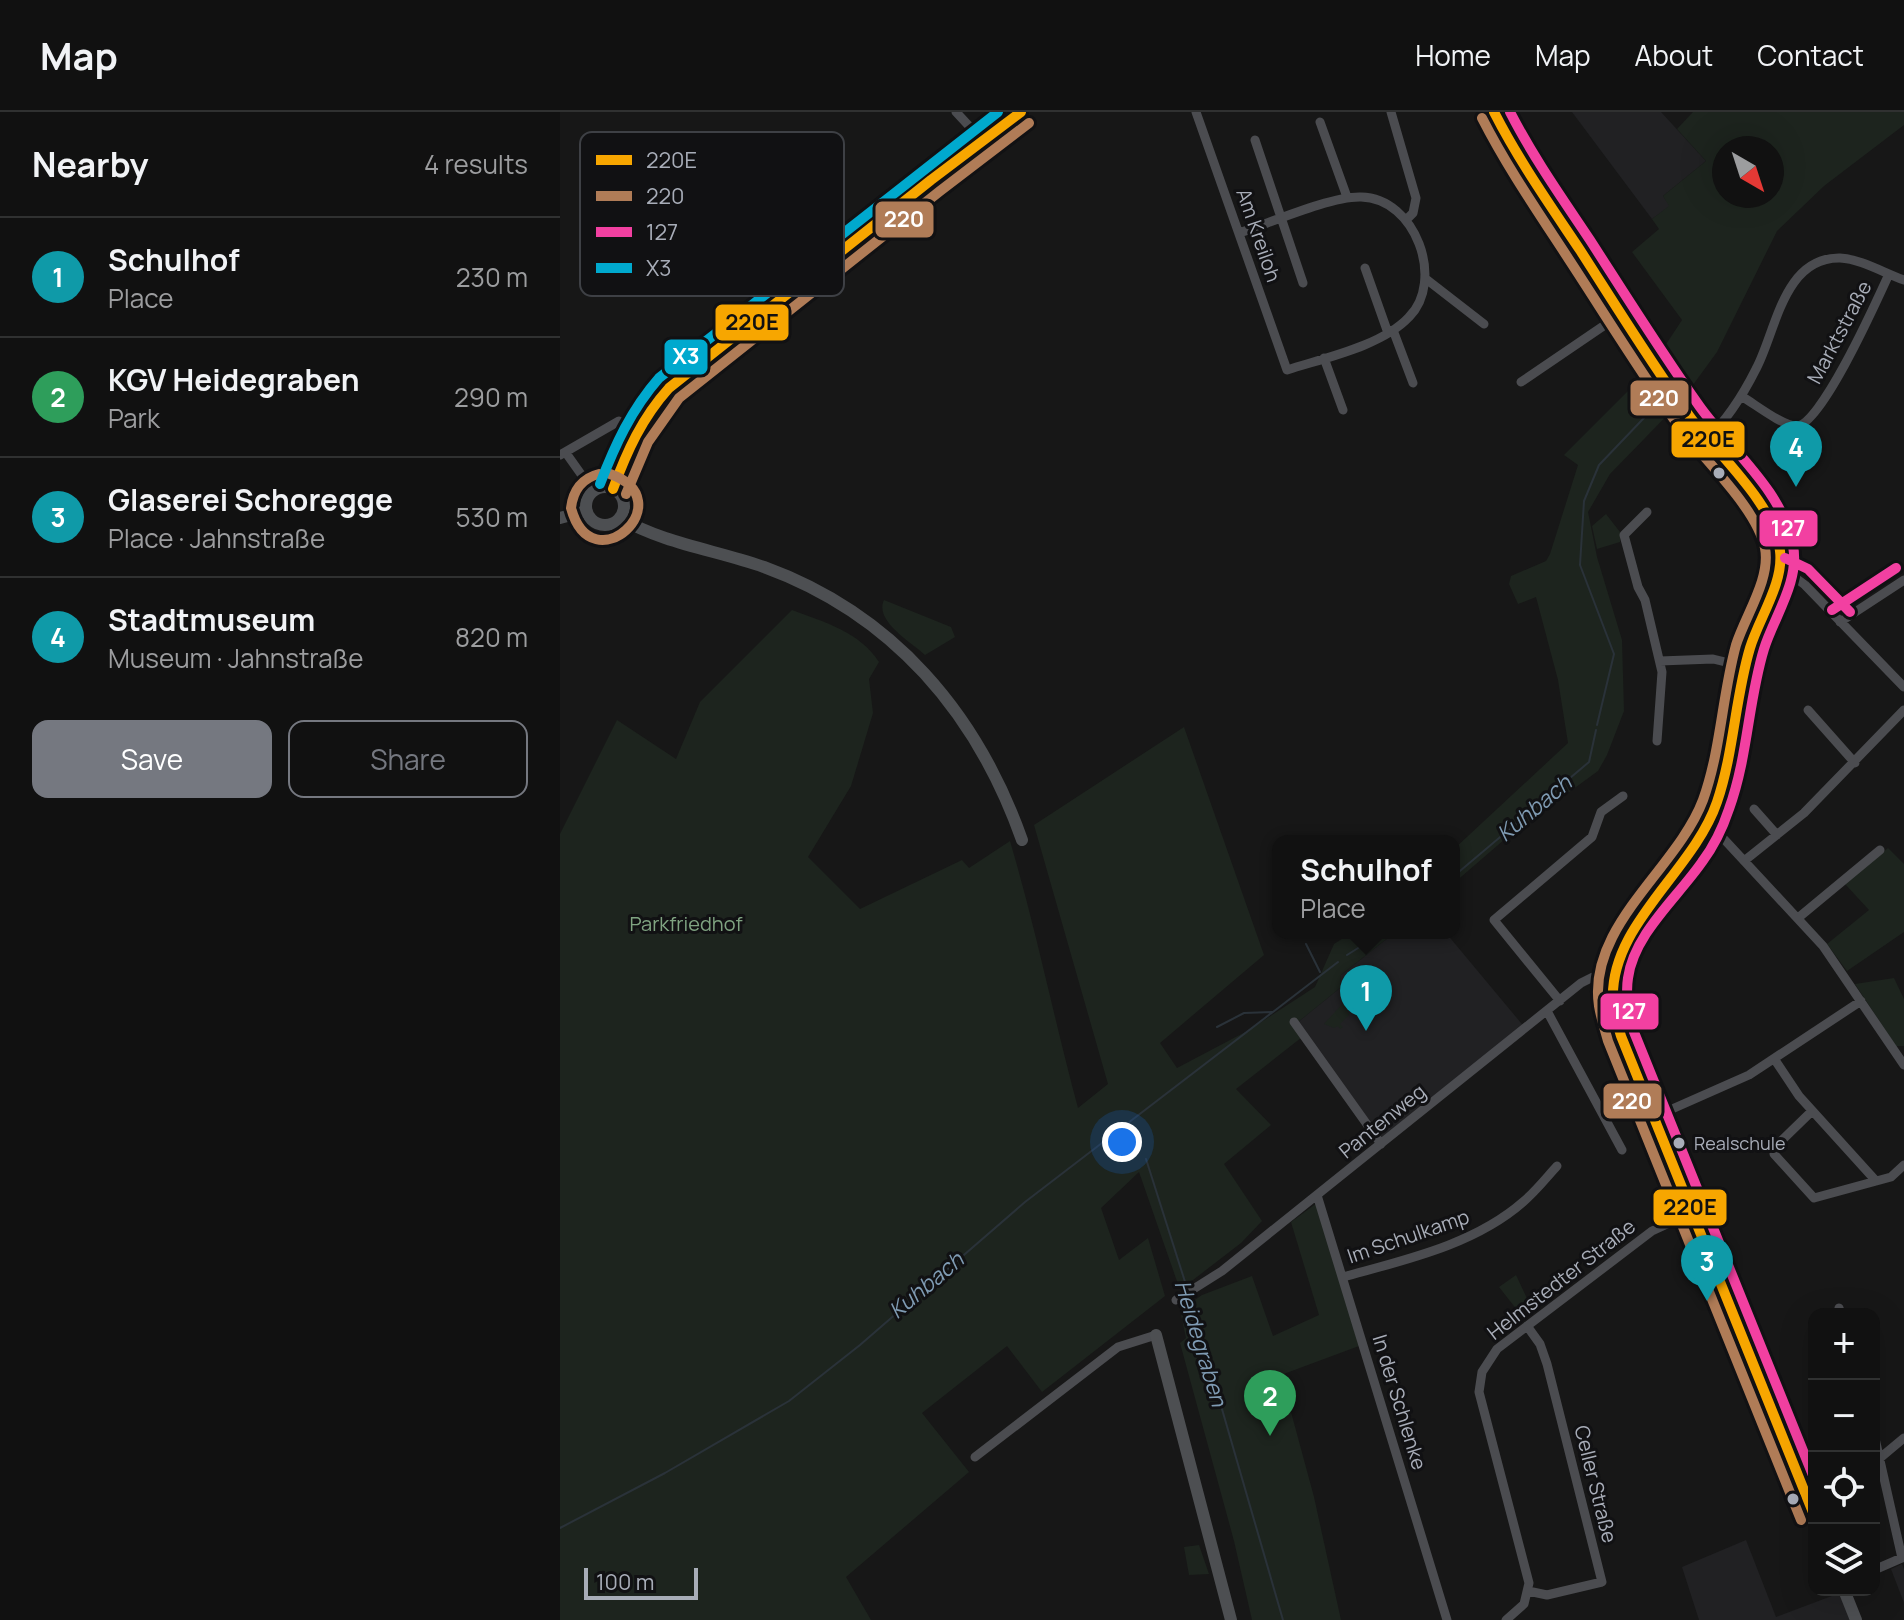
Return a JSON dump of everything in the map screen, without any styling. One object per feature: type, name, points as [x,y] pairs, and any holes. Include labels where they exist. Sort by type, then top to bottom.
[{"type":"main road","points":[[844,249],[1021,112]]},
{"type":"main road","points":[[1494,112],[1526,169],[1621,314],[1706,440],[1770,519],[1779,541],[1779,571],[1757,627],[1746,667],[1728,765],[1709,823],[1694,850],[1623,945],[1611,977],[1611,1002],[1617,1026],[1808,1500]]},
{"type":"main road","points":[[613,489],[631,440],[643,418],[669,388],[785,296]]},
{"type":"main road","points":[[605,487],[613,489],[624,501],[620,518],[611,525],[592,521],[586,511],[587,498],[593,491],[605,487]]},
{"type":"main road","points":[[560,518],[586,511]]},
{"type":"main road","points":[[620,518],[648,532],[754,564],[792,579],[851,610],[883,633],[934,683],[979,744],[1000,785],[1022,840]]},
{"type":"main road","points":[[1156,1335],[1231,1620]]},
{"type":"main road","points":[[1846,1596],[1856,1620]]},
{"type":"street","points":[[956,112],[982,140]]},
{"type":"street","name":"Am Kreiloh","points":[[1196,112],[1287,370],[1324,358]]},
{"type":"street","points":[[1391,112],[1416,198],[1413,213],[1407,219]]},
{"type":"street","points":[[1320,122],[1347,197]]},
{"type":"street","points":[[1255,140],[1303,283]]},
{"type":"street","points":[[1239,233],[1347,197],[1380,200],[1396,208],[1415,232],[1426,279],[1419,305],[1391,331],[1324,358],[1343,410]]},
{"type":"street","points":[[1706,440],[1741,396],[1764,354],[1782,303],[1803,271],[1824,260],[1839,258],[1899,275]]},
{"type":"street","points":[[1365,268],[1413,383]]},
{"type":"street","name":"Marktstraße","points":[[1741,396],[1786,423],[1797,426],[1804,423],[1821,404],[1899,275]]},
{"type":"street","points":[[1426,279],[1484,324]]},
{"type":"street","points":[[1521,382],[1621,314]]},
{"type":"street","points":[[593,491],[563,454],[619,421]]},
{"type":"street","points":[[1647,512],[1624,535],[1638,587],[1645,600],[1662,672],[1657,741]]},
{"type":"street","points":[[1779,571],[1799,580],[1904,687]]},
{"type":"street","points":[[1840,622],[1904,580]]},
{"type":"street","points":[[1660,661],[1713,659],[1746,667]]},
{"type":"street","points":[[1808,710],[1855,763]]},
{"type":"street","points":[[1744,861],[1804,813],[1904,710]]},
{"type":"street","points":[[1560,1001],[1494,920],[1592,837],[1601,812],[1623,796]]},
{"type":"street","points":[[1754,809],[1777,835]]},
{"type":"street","points":[[1709,823],[1823,946],[1904,1065]]},
{"type":"street","points":[[1798,918],[1880,850]]},
{"type":"street","name":"Pantenweg","points":[[1180,1299],[1222,1271],[1586,980],[1611,977]]},
{"type":"street","points":[[1654,1117],[1775,1060],[1861,1001]]},
{"type":"street","points":[[1547,1011],[1622,1150]]},
{"type":"street","points":[[1294,1022],[1381,1144]]},
{"type":"street","points":[[1775,1060],[1812,1111],[1876,1181]]},
{"type":"street","points":[[1812,1111],[1775,1147],[1774,1154],[1814,1198],[1891,1177],[1904,1165]]},
{"type":"street","name":"Im Schulkamp","points":[[1343,1277],[1401,1261],[1473,1234],[1523,1203],[1557,1166]]},
{"type":"street","name":"In der Schlenke","points":[[1317,1195],[1447,1620]]},
{"type":"street","name":"Helmstedter Straße","points":[[1528,1591],[1528,1575],[1479,1392],[1485,1364],[1497,1349],[1652,1231],[1691,1213]]},
{"type":"street","name":"Celler Straße","points":[[1527,1326],[1540,1344],[1551,1378],[1602,1582],[1547,1595],[1528,1591]]},
{"type":"street","points":[[975,1457],[1118,1347],[1156,1335]]},
{"type":"street","points":[[1880,1567],[1903,1557],[1880,1458],[1904,1438]]},
{"type":"street","points":[[1506,1620],[1520,1609],[1528,1591]]},
{"type":"shaded area","points":[[1572,112],[1661,112],[1706,161],[1663,196],[1670,206],[1652,219]]},
{"type":"shaded area","points":[[1386,939],[1451,939],[1526,1029],[1382,1144],[1298,1022],[1340,988],[1341,975]]},
{"type":"shaded area","points":[[1746,1540],[1776,1617],[1832,1596],[1847,1596],[1856,1620],[1699,1620],[1682,1567]]},
{"type":"shaded area","points":[[1902,1564],[1904,1569],[1904,1603],[1891,1569]]},
{"type":"green space","points":[[1693,112],[1904,112],[1904,125],[1824,186],[1777,231],[1717,352],[1682,400],[1610,474],[1588,512],[1597,557],[1622,640],[1624,711],[1598,771],[1505,839],[1460,878],[1460,843],[1568,743],[1558,680],[1536,597],[1518,604],[1509,584],[1511,576],[1546,561],[1550,554],[1578,465],[1564,455],[1649,370],[1682,320],[1632,252],[1659,229],[1652,219],[1669,206],[1663,196],[1706,161],[1677,129]]},
{"type":"green space","points":[[1606,514],[1620,532],[1620,542],[1597,549],[1592,526]]},
{"type":"green space","points":[[884,600],[951,627],[955,637],[925,655],[889,623],[882,608]]},
{"type":"green space","name":"Parkfriedhof","points":[[792,610],[852,636],[871,652],[879,662],[869,679],[873,713],[851,786],[808,857],[860,909],[962,860],[969,868],[1010,841],[1078,1108],[1108,1084],[1034,825],[1184,727],[1264,955],[1160,1043],[1177,1068],[1249,1030],[1315,987],[1334,944],[1342,939],[1386,939],[1341,975],[1340,988],[1298,1022],[1306,1034],[1236,1089],[1271,1125],[1224,1164],[1262,1221],[1241,1243],[1180,1290],[1139,1172],[1101,1208],[1119,1260],[1148,1238],[1165,1296],[1042,1392],[1007,1346],[922,1413],[969,1472],[846,1577],[871,1620],[560,1620],[560,834],[617,720],[676,759],[700,702]]},
{"type":"green space","points":[[1888,848],[1904,864],[1904,932],[1847,971],[1827,944],[1869,910],[1845,884]]},
{"type":"green space","points":[[1894,978],[1904,999],[1904,1046],[1896,1046],[1855,984]]},
{"type":"green space","points":[[1345,1001],[1349,1015],[1340,1024],[1343,1027],[1340,1029],[1324,1024]]},
{"type":"green space","points":[[1317,1203],[1359,1346],[1281,1375],[1314,1497],[1341,1620],[1252,1620],[1234,1541],[1180,1343],[1186,1338],[1180,1310],[1202,1295],[1252,1276],[1273,1336],[1319,1315],[1291,1222]]},
{"type":"green space","points":[[1516,1275],[1531,1307],[1521,1315],[1499,1287]]},
{"type":"green space","points":[[1199,1545],[1209,1574],[1189,1575],[1184,1547]]},
{"type":"waterway","name":"Kuhbach","points":[[1597,725],[1614,654],[1580,565],[1584,501],[1599,465],[1664,397]]},
{"type":"waterway","name":"Kuhbach","points":[[1460,871],[1589,762],[1596,730]]},
{"type":"waterway","name":"Kuhbach","points":[[1347,955],[1372,939]]},
{"type":"waterway","name":"Kuhbach","points":[[1306,944],[1320,972]]},
{"type":"waterway","name":"Kuhbach","points":[[560,1528],[665,1473],[789,1401],[860,1345],[1025,1202],[1338,962]]},
{"type":"waterway","name":"Kuhbach","points":[[1217,1027],[1244,1013],[1272,1012]]},
{"type":"waterway","name":"Heidegraben","points":[[1146,1159],[1187,1288]]},
{"type":"waterway","name":"Heidegraben","points":[[1189,1295],[1283,1620]]},
{"type":"transit line","name":"X3","points":[[844,233],[998,112]]},
{"type":"transit line","name":"220E","points":[[844,249],[1021,112]]},
{"type":"transit line","name":"220E","points":[[1494,112],[1535,182],[1661,376],[1690,417],[1743,480],[1768,515],[1776,533],[1780,551],[1778,575],[1745,667],[1717,802],[1690,852],[1654,899],[1624,948],[1615,974],[1613,1001],[1621,1036],[1808,1500]]},
{"type":"transit line","name":"127","points":[[1510,112],[1548,177],[1686,386],[1779,507],[1793,546],[1790,586],[1764,649],[1740,769],[1727,816],[1706,856],[1647,931],[1632,962],[1627,992],[1634,1032],[1808,1463]]},
{"type":"transit line","name":"220","points":[[1482,118],[1523,189],[1678,425],[1741,500],[1765,548],[1764,572],[1736,645],[1714,762],[1703,800],[1691,825],[1620,924],[1607,950],[1599,977],[1599,1006],[1608,1041],[1801,1520]]},
{"type":"transit line","name":"220","points":[[844,267],[1029,123]]},
{"type":"transit line","name":"X3","points":[[600,484],[625,428],[659,378],[764,296]]},
{"type":"transit line","name":"220E","points":[[613,489],[636,436],[669,388],[785,296]]},
{"type":"transit line","name":"220","points":[[626,494],[648,442],[679,398],[808,296]]},
{"type":"transit line","name":"220","points":[[599,474],[579,486],[571,508],[582,530],[596,539],[612,538],[626,530],[636,517],[638,501],[630,486],[610,474]]},
{"type":"transit line","name":"127","points":[[1785,558],[1808,569],[1850,612]]},
{"type":"transit line","name":"127","points":[[1832,610],[1896,568]]},
{"type":"place","name":"Stadtmuseum","points":[[1796,487]]},
{"type":"place","name":"Schulhof","points":[[1366,1031]]},
{"type":"place","name":"Realschule","points":[[1679,1143]]},
{"type":"place","name":"Glaserei Schoregge","points":[[1707,1301]]},
{"type":"place","name":"KGV Heidegraben","points":[[1270,1436]]}]
